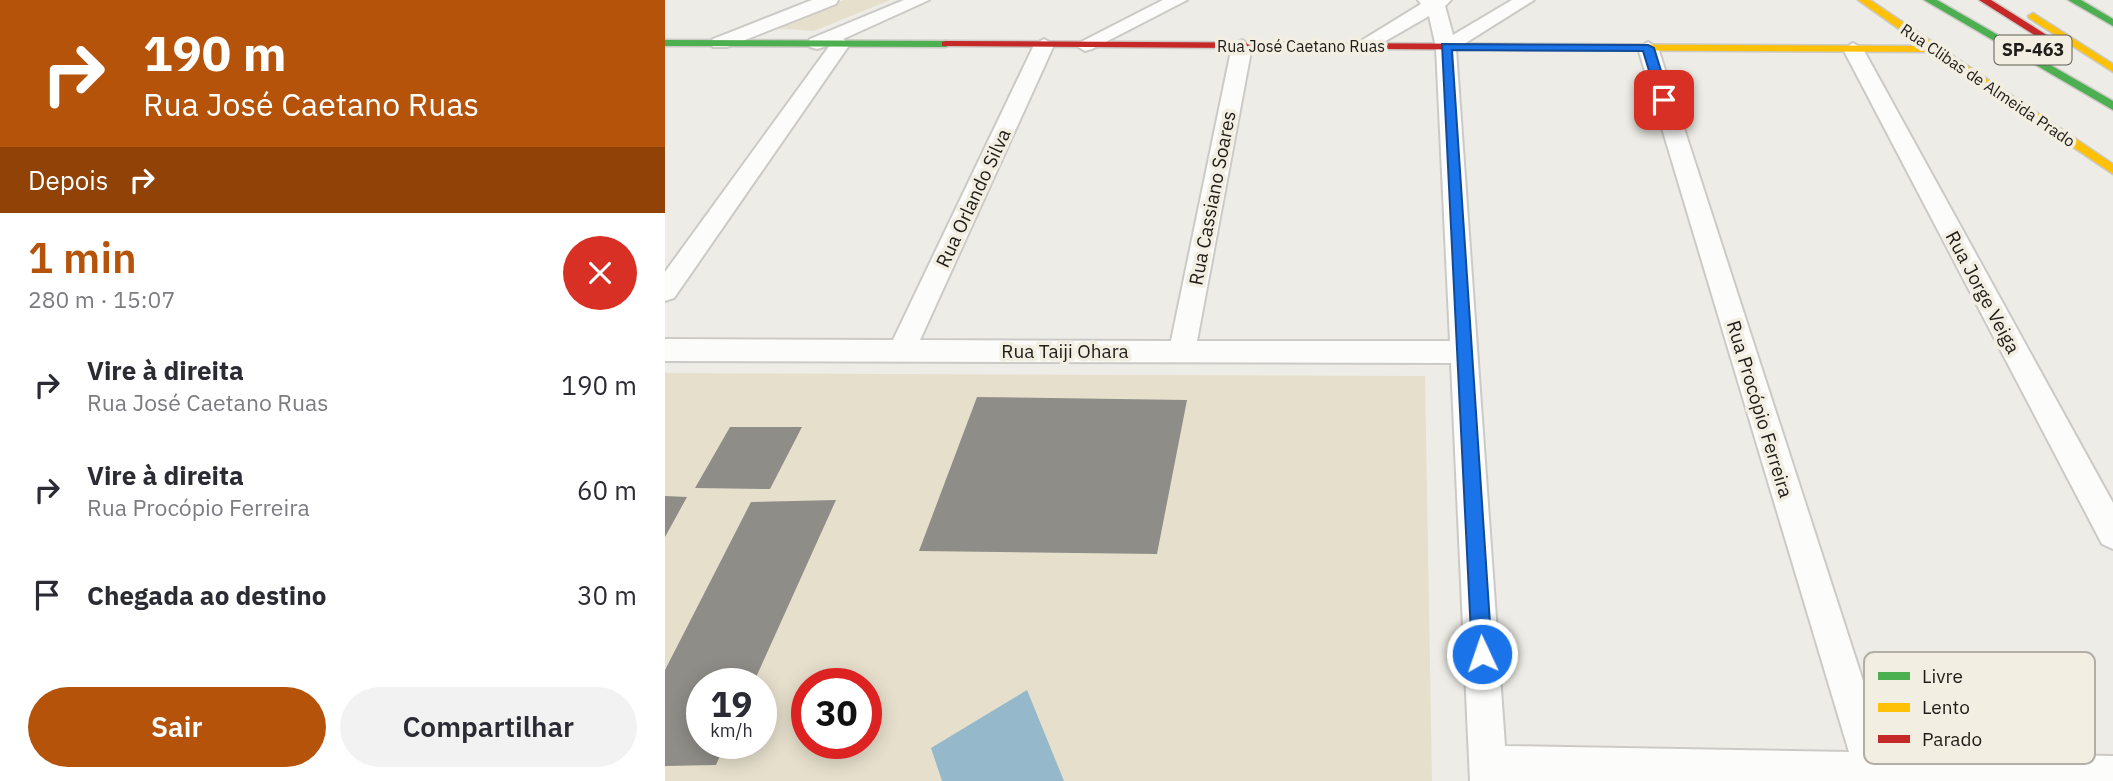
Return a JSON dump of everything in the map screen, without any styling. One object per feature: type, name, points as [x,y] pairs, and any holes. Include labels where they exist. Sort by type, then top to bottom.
[{"type":"street","points":[[720,43],[829,0]]},
{"type":"street","points":[[815,44],[920,0]]},
{"type":"street","points":[[1085,45],[1178,0]]},
{"type":"street","points":[[1446,47],[1525,0]]},
{"type":"street","name":"Rua Clibas de Almeida Prado","points":[[1863,0],[2113,170]]},
{"type":"street","points":[[1929,0],[2113,106]]},
{"type":"street","name":"SP-463","points":[[1953,0],[2113,100]]},
{"type":"street","name":"SP-463","points":[[1984,0],[2113,79]]},
{"type":"street","points":[[2010,0],[2113,69]]},
{"type":"street","points":[[2073,0],[2113,23]]},
{"type":"street","points":[[1361,47],[1435,1],[1446,47],[1489,772],[1873,771],[2113,775]]},
{"type":"street","name":"Rua José Caetano Ruas","points":[[665,43],[1936,50]]},
{"type":"street","points":[[665,291],[840,44]]},
{"type":"street","name":"Rua Orlando Silva","points":[[901,351],[1044,45]]},
{"type":"street","name":"Rua Cassiano Soares","points":[[1182,351],[1242,46]]},
{"type":"street","name":"Rua Procópio Ferreira","points":[[1648,48],[1864,742]]},
{"type":"street","name":"Rua Jorge Veiga","points":[[1853,49],[2113,534]]},
{"type":"street","name":"Rua Taiji Ohara","points":[[665,349],[1464,352]]},
{"type":"street","name":"Rua Procópio Ferreira","points":[[1871,764],[1873,771]]},
{"type":"shaded area","points":[[844,0],[890,0],[814,31],[774,28]]},
{"type":"shaded area","points":[[665,373],[1425,376],[1432,781],[665,781]]},
{"type":"water","points":[[1027,690],[1064,781],[942,781],[931,748]]},
{"type":"building","points":[[977,397],[1187,400],[1157,554],[919,551]]},
{"type":"building","points":[[730,427],[802,427],[770,489],[695,488]]},
{"type":"building","points":[[665,496],[687,497],[665,537]]},
{"type":"building","points":[[836,500],[760,668],[686,668],[686,759],[719,759],[716,765],[665,766],[665,670],[751,502]]},
{"type":"traffic: fast","points":[[1929,0],[2113,106]]},
{"type":"traffic: fast","points":[[2073,0],[2113,23]]},
{"type":"traffic: fast","points":[[665,43],[946,44]]},
{"type":"traffic: slow","points":[[1863,0],[2113,170]]},
{"type":"traffic: slow","points":[[2033,16],[2113,69]]},
{"type":"traffic: slow","points":[[1542,47],[1936,49]]},
{"type":"traffic: jam","points":[[1984,0],[2051,41]]},
{"type":"traffic: jam","points":[[946,44],[1542,47]]},
{"type":"route","points":[[1482,654],[1446,47],[1648,48],[1664,100]]}]
